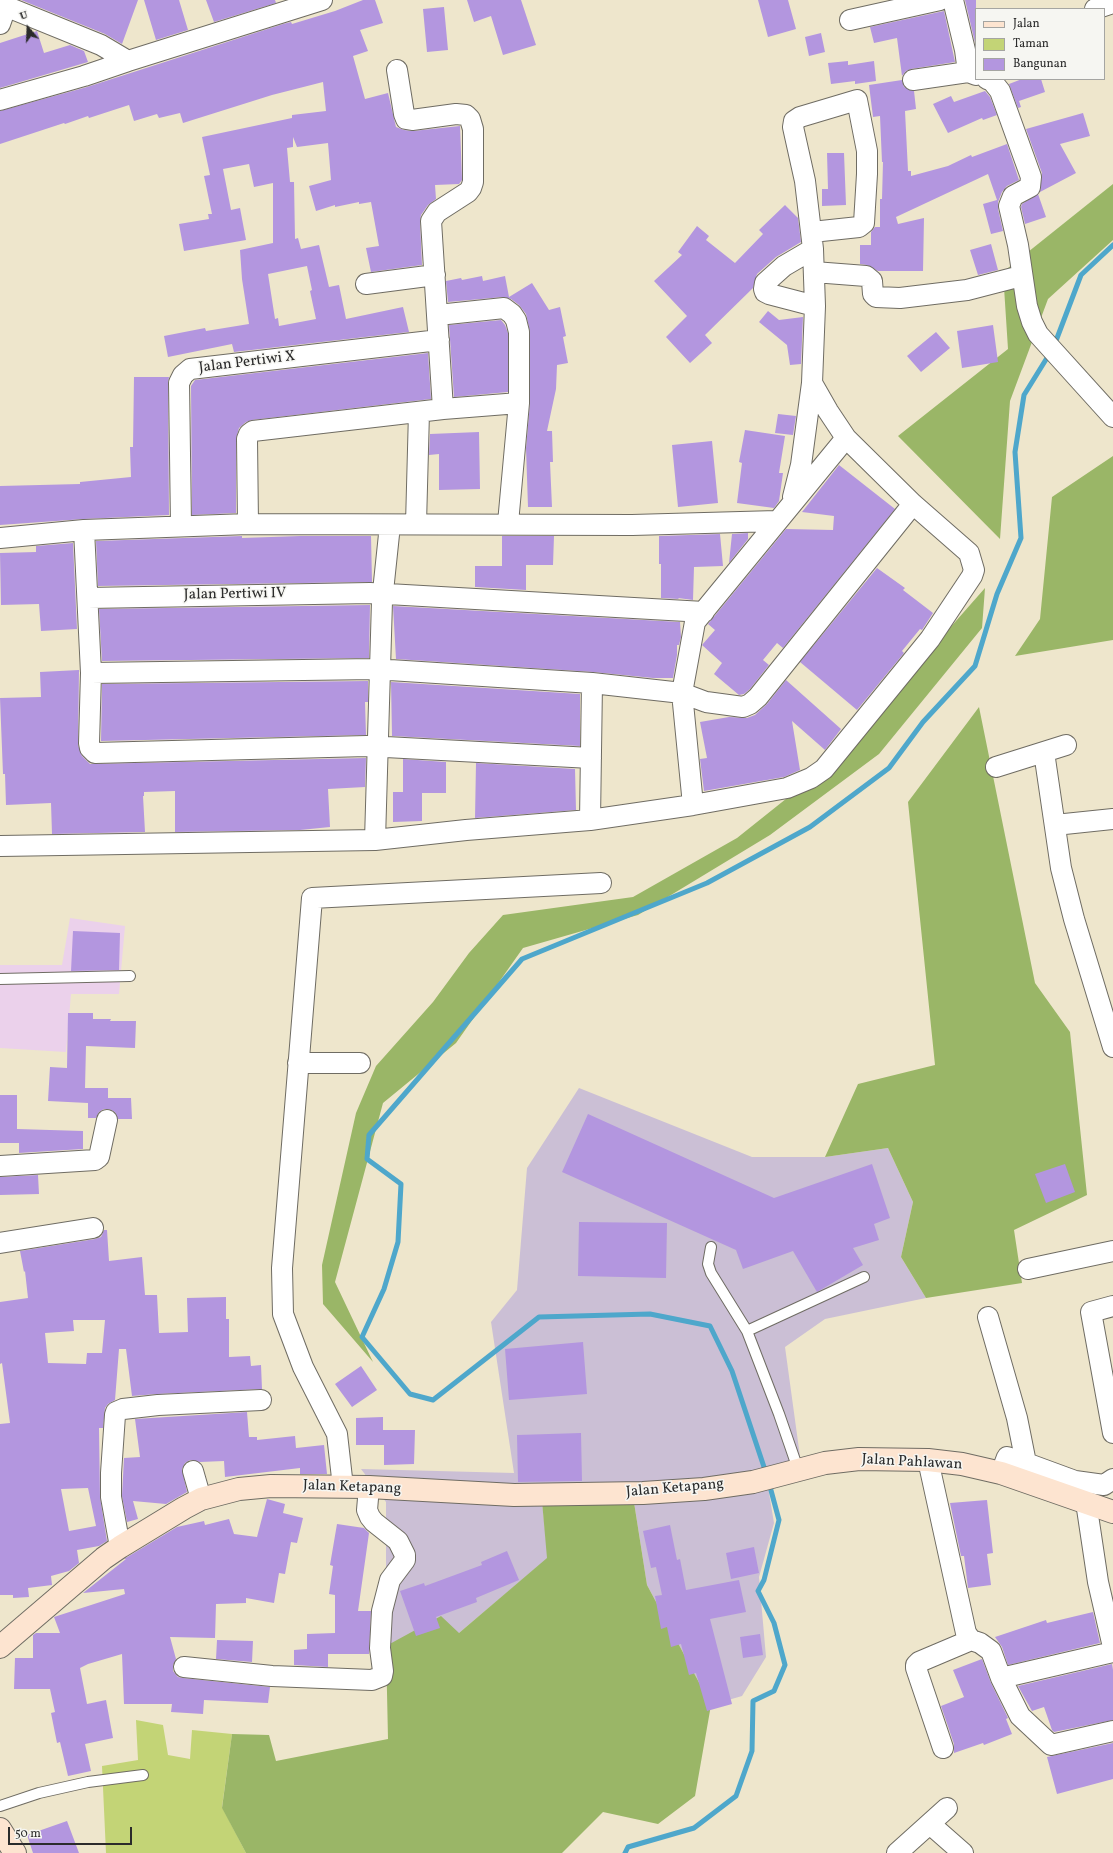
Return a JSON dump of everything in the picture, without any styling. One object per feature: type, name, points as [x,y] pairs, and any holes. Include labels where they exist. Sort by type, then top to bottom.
[{"type":"street","points":[[0,100],[84,76],[322,0]]},
{"type":"street","points":[[850,20],[940,0]]},
{"type":"street","points":[[913,80],[972,73],[971,49],[953,0]]},
{"type":"street","points":[[1098,8],[1113,3]]},
{"type":"street","points":[[2,12],[101,45],[128,61]]},
{"type":"street","points":[[397,70],[406,119],[412,120],[456,114],[466,115],[470,119],[473,129],[473,182],[471,188],[468,192],[437,212],[432,217],[444,409]]},
{"type":"street","points":[[990,80],[1000,91],[1031,178],[1030,187],[1013,196],[1009,206],[1018,245],[1021,276],[1032,322],[1038,334],[1113,417]]},
{"type":"street","points":[[791,504],[800,473],[812,383],[815,306],[812,241],[805,181],[793,127],[794,121],[800,117],[857,100],[867,151],[868,174],[864,223],[859,227],[812,241],[765,283],[765,292],[769,294],[815,306]]},
{"type":"street","points":[[814,272],[866,276],[872,281],[873,294],[876,297],[900,298],[967,290],[1021,276]]},
{"type":"street","points":[[366,284],[435,275]]},
{"type":"street","points":[[438,315],[504,308],[512,314],[519,332],[519,403],[508,523]]},
{"type":"street","name":"Jalan Pertiwi X","points":[[181,526],[179,383],[183,375],[190,369],[440,340]]},
{"type":"street","points":[[0,846],[375,840],[466,830],[590,820],[693,805],[787,788],[811,778],[824,769],[930,640],[972,576],[974,570],[968,553],[914,504],[846,438],[812,383]]},
{"type":"street","points":[[248,524],[247,439],[253,430],[444,409],[519,403]]},
{"type":"street","points":[[416,524],[419,412]]},
{"type":"street","points":[[693,805],[682,693],[692,633],[696,622],[846,438]]},
{"type":"street","points":[[91,673],[380,669],[592,684],[682,693],[706,702],[743,707],[750,704],[758,697],[914,504]]},
{"type":"street","points":[[0,538],[84,530],[248,524],[390,525],[508,523],[632,525],[777,521]]},
{"type":"street","points":[[375,840],[383,594],[390,525]]},
{"type":"street","points":[[84,530],[91,673],[89,742],[90,748],[95,753],[367,746],[591,758]]},
{"type":"street","name":"Jalan Pertiwi IV","points":[[88,598],[370,593],[704,612]]},
{"type":"street","points":[[590,820],[592,684]]},
{"type":"street","points":[[996,767],[1066,745]]},
{"type":"street","points":[[1044,752],[1065,883],[1112,1039]]},
{"type":"street","points":[[1055,825],[1113,819]]},
{"type":"street","points":[[343,1487],[337,1434],[302,1367],[283,1314],[282,1268],[312,898],[601,883]]},
{"type":"street","points":[[298,1063],[360,1063]]},
{"type":"street","points":[[0,1166],[95,1160],[99,1157],[108,1120]]},
{"type":"street","points":[[0,1243],[93,1228]]},
{"type":"street","points":[[1028,1269],[1113,1251]]},
{"type":"street","points":[[1113,1306],[1091,1312],[1113,1433]]},
{"type":"street","points":[[988,1317],[1018,1418],[1026,1463]]},
{"type":"street","points":[[120,1547],[112,1497],[110,1473],[116,1412],[123,1409],[165,1404],[261,1400]]},
{"type":"street","points":[[1001,1474],[1007,1457],[1075,1481],[1104,1485],[1113,1479]]},
{"type":"street","name":"Jalan Pahlawan","points":[[753,1482],[825,1463],[858,1460],[928,1460],[962,1464],[1001,1474],[1113,1512]]},
{"type":"street","points":[[928,1460],[966,1633],[971,1640],[980,1643],[991,1651],[1001,1678],[1020,1716],[1050,1745],[1113,1731]]},
{"type":"street","points":[[193,1471],[201,1499]]},
{"type":"street","name":"Jalan Ketapang","points":[[0,1647],[104,1558],[120,1547],[162,1520],[201,1499],[238,1489],[271,1486],[369,1487],[456,1493],[593,1495],[704,1489],[753,1482]]},
{"type":"street","points":[[184,1667],[272,1676],[372,1680],[382,1676],[383,1671],[380,1635],[382,1611],[390,1580],[405,1560],[405,1555],[398,1541],[374,1522],[370,1516],[367,1510],[369,1487]]},
{"type":"street","points":[[1086,1502],[1098,1582],[1113,1647]]},
{"type":"street","points":[[943,1748],[916,1665],[919,1662],[971,1640]]},
{"type":"street","points":[[1001,1678],[1113,1652]]},
{"type":"street","points":[[897,1853],[947,1808]]},
{"type":"street","points":[[930,1824],[964,1853]]},
{"type":"street","points":[[0,1829],[14,1853]]},
{"type":"lane","points":[[0,980],[130,976]]},
{"type":"lane","points":[[711,1247],[708,1264],[711,1273],[747,1331],[779,1414],[790,1472]]},
{"type":"lane","points":[[747,1331],[864,1277]]},
{"type":"lane","points":[[0,1806],[39,1793],[88,1782],[143,1775]]},
{"type":"shaded area","points":[[70,918],[125,926],[119,994],[71,994],[66,1052],[0,1048],[0,965],[62,965]]},
{"type":"shaded area","points":[[579,1088],[752,1157],[825,1157],[888,1148],[913,1202],[901,1257],[926,1298],[825,1319],[785,1347],[802,1471],[767,1481],[774,1523],[759,1577],[766,1657],[742,1696],[711,1705],[647,1585],[633,1496],[542,1501],[548,1558],[459,1633],[386,1646],[386,1502],[361,1469],[514,1473],[491,1322],[517,1290],[527,1168]]},
{"type":"green space","points":[[1113,184],[1113,240],[1048,299],[1010,401],[1000,539],[898,436],[1008,349],[1003,272]]},
{"type":"green space","points":[[1113,456],[1113,640],[1015,656],[1040,619],[1052,497]]},
{"type":"green space","points":[[985,588],[982,628],[879,754],[770,835],[638,915],[523,948],[456,1043],[383,1103],[335,1282],[373,1362],[323,1304],[322,1265],[356,1113],[376,1066],[433,1002],[469,953],[503,915],[633,897],[737,838],[831,763]]},
{"type":"green space","points":[[979,707],[1035,983],[1070,1032],[1087,1195],[1014,1230],[1022,1283],[926,1298],[901,1257],[913,1202],[888,1148],[825,1157],[858,1084],[935,1065],[908,802]]},
{"type":"green space","points":[[633,1496],[647,1585],[711,1705],[695,1796],[658,1824],[603,1812],[562,1853],[246,1853],[222,1808],[232,1734],[269,1735],[276,1761],[388,1739],[386,1646],[441,1616],[459,1633],[547,1558],[542,1501]]},
{"type":"green space","points":[[136,1720],[163,1725],[168,1755],[190,1759],[192,1730],[232,1734],[222,1807],[246,1853],[106,1853],[102,1766],[138,1760]]},
{"type":"building","points":[[21,0],[138,0],[122,44],[105,34]]},
{"type":"building","points":[[144,0],[179,0],[188,30],[156,40]]},
{"type":"building","points":[[206,0],[275,0],[276,3],[214,22]]},
{"type":"building","points":[[363,0],[375,0],[383,23],[360,30],[368,51],[353,56],[365,99],[388,93],[396,127],[404,130],[413,131],[460,126],[462,180],[459,184],[435,185],[436,199],[428,205],[421,215],[422,265],[371,272],[366,248],[379,246],[371,202],[359,204],[359,202],[335,207],[335,205],[316,211],[309,186],[331,180],[328,143],[297,147],[293,137],[293,147],[287,148],[290,182],[294,182],[295,239],[298,238],[301,249],[319,245],[329,287],[339,285],[346,319],[403,307],[409,332],[234,352],[232,344],[168,357],[164,336],[205,328],[206,331],[249,324],[242,279],[240,250],[273,243],[273,183],[254,187],[249,164],[223,169],[231,210],[240,208],[246,240],[184,251],[179,224],[209,219],[208,214],[212,214],[204,176],[210,175],[202,137],[292,118],[292,115],[326,111],[323,82],[272,95],[183,123],[180,113],[159,118],[157,114],[134,121],[129,105],[89,118],[88,116],[65,124],[64,123],[0,144],[0,111],[87,87],[283,24],[291,22],[292,24],[335,11]],"holes":[[[307,266],[312,290],[310,291],[316,319],[279,326],[278,318],[275,319],[268,274]]]},
{"type":"building","points":[[467,0],[521,0],[536,45],[503,55],[491,16],[474,22]]},
{"type":"building","points":[[758,0],[788,0],[796,29],[768,37]]},
{"type":"building","points":[[965,0],[976,0],[975,43]]},
{"type":"building","points":[[444,7],[448,50],[427,52],[423,9]]},
{"type":"building","points":[[944,11],[955,62],[911,69],[906,71],[902,76],[897,38],[874,43],[870,27]]},
{"type":"building","points":[[37,31],[44,53],[70,45],[84,51],[88,62],[0,88],[0,43]]},
{"type":"building","points":[[821,33],[825,52],[809,56],[805,37]]},
{"type":"building","points":[[848,61],[848,65],[874,61],[876,81],[855,84],[855,81],[831,84],[828,63]]},
{"type":"building","points":[[902,80],[904,87],[914,91],[916,109],[905,111],[908,171],[911,171],[911,176],[948,166],[971,155],[972,157],[1007,144],[1019,180],[1007,186],[1002,192],[998,202],[1003,231],[991,234],[983,204],[997,200],[988,174],[896,217],[898,224],[924,218],[923,271],[878,271],[867,265],[860,264],[860,245],[871,245],[871,232],[875,227],[880,227],[880,199],[882,199],[883,162],[880,116],[873,117],[869,85]]},
{"type":"building","points":[[1019,80],[1041,80],[1045,92],[1019,101],[1021,107],[1018,108],[1009,84]]},
{"type":"building","points":[[985,91],[990,97],[997,115],[983,120],[982,118],[948,133],[933,104],[951,96],[954,102]]},
{"type":"building","points":[[1083,113],[1090,136],[1060,144],[1076,173],[1040,192],[1042,173],[1026,129]]},
{"type":"building","points":[[827,153],[844,153],[846,205],[822,206],[822,189],[828,189]]},
{"type":"building","points":[[1038,194],[1046,217],[1025,224],[1021,207],[1022,204]]},
{"type":"building","points":[[785,205],[798,218],[801,242],[776,257],[757,274],[753,288],[705,335],[712,343],[690,363],[666,337],[687,316],[654,281],[682,255],[678,252],[697,226],[709,236],[706,240],[735,263],[763,234],[759,230]]},
{"type":"building","points":[[991,244],[998,270],[978,275],[970,250]]},
{"type":"building","points":[[482,276],[483,281],[505,276],[509,297],[532,283],[549,310],[560,307],[566,336],[563,337],[568,363],[557,365],[556,389],[547,431],[552,431],[553,462],[550,462],[552,507],[528,507],[526,448],[530,403],[530,332],[526,314],[519,305],[511,299],[503,297],[448,302],[446,281],[461,278],[462,280]]},
{"type":"building","points":[[768,311],[779,320],[803,317],[801,364],[790,365],[787,345],[759,322]]},
{"type":"building","points":[[501,320],[508,333],[508,392],[454,397],[449,325]]},
{"type":"building","points":[[993,325],[998,362],[962,368],[957,331]]},
{"type":"building","points":[[936,332],[950,348],[921,372],[907,356]]},
{"type":"building","points":[[428,353],[431,399],[252,420],[246,422],[239,428],[236,439],[236,513],[192,515],[191,386],[195,380]]},
{"type":"building","points":[[134,377],[169,377],[169,515],[0,525],[0,486],[80,484],[80,482],[131,477],[130,447],[133,447]]},
{"type":"building","points":[[778,414],[796,416],[793,435],[775,433]]},
{"type":"building","points":[[745,430],[785,436],[779,473],[783,473],[779,501],[774,508],[737,503],[742,463],[739,462]]},
{"type":"building","points":[[479,432],[480,489],[439,490],[439,454],[429,455],[430,434]]},
{"type":"building","points":[[712,441],[718,503],[678,507],[672,445]]},
{"type":"building","points":[[839,465],[895,509],[783,648],[777,643],[763,660],[769,665],[750,689],[744,694],[739,695],[714,674],[722,663],[702,645],[715,630],[708,624],[786,529],[833,530],[834,516],[802,512]]},
{"type":"building","points":[[748,533],[748,539],[729,563],[732,534]]},
{"type":"building","points":[[720,534],[723,566],[694,567],[693,600],[661,598],[659,536]]},
{"type":"building","points":[[242,536],[242,538],[371,536],[372,582],[98,586],[96,541]]},
{"type":"building","points":[[502,536],[554,536],[553,565],[526,565],[526,590],[475,587],[475,566],[502,566]]},
{"type":"building","points":[[73,543],[77,629],[41,631],[39,604],[1,605],[0,553],[36,552],[36,546]]},
{"type":"building","points":[[877,568],[905,588],[903,590],[933,613],[922,630],[920,629],[902,651],[904,653],[857,710],[800,662]]},
{"type":"building","points":[[370,605],[369,658],[102,661],[99,609]]},
{"type":"building","points":[[393,606],[680,622],[681,637],[679,645],[677,645],[677,655],[673,678],[653,678],[593,672],[396,659]]},
{"type":"building","points":[[79,670],[78,745],[82,756],[90,764],[366,758],[365,787],[328,789],[330,827],[300,830],[175,832],[175,791],[144,792],[145,832],[52,834],[51,803],[6,805],[5,774],[3,774],[0,698],[41,697],[40,672]]},
{"type":"building","points":[[786,680],[841,729],[825,750],[792,721],[800,770],[784,777],[704,791],[700,759],[707,758],[700,722],[729,717],[747,718],[755,715],[767,704]]},
{"type":"building","points":[[368,681],[368,702],[365,702],[366,735],[101,741],[102,684]]},
{"type":"building","points":[[391,682],[580,694],[580,746],[392,736]]},
{"type":"building","points":[[403,759],[446,762],[446,793],[422,793],[422,821],[393,822],[393,792],[403,792]]},
{"type":"building","points":[[476,763],[575,769],[576,810],[475,818]]},
{"type":"building","points":[[73,931],[120,933],[119,970],[71,971]]},
{"type":"building","points":[[68,1013],[93,1013],[93,1019],[111,1019],[110,1021],[136,1021],[135,1048],[86,1046],[85,1088],[108,1088],[108,1098],[131,1098],[132,1119],[118,1119],[115,1112],[109,1109],[104,1109],[99,1112],[96,1118],[88,1118],[88,1103],[48,1101],[50,1067],[67,1068]]},
{"type":"building","points":[[0,1095],[17,1095],[17,1129],[83,1131],[83,1149],[19,1153],[19,1143],[0,1143]]},
{"type":"building","points":[[588,1114],[774,1198],[872,1164],[890,1218],[874,1224],[879,1240],[853,1248],[863,1265],[817,1292],[793,1251],[743,1269],[736,1250],[562,1172]]},
{"type":"building","points":[[1065,1164],[1075,1192],[1046,1203],[1035,1174]]},
{"type":"building","points":[[38,1175],[39,1194],[0,1195],[0,1177]]},
{"type":"building","points":[[579,1222],[667,1223],[666,1278],[578,1276]]},
{"type":"building","points":[[104,1230],[107,1230],[109,1261],[142,1257],[145,1295],[157,1295],[159,1333],[188,1332],[187,1298],[226,1297],[226,1319],[229,1319],[229,1357],[250,1356],[251,1366],[261,1365],[262,1389],[132,1396],[126,1349],[119,1349],[115,1400],[108,1404],[105,1408],[103,1428],[99,1428],[100,1497],[107,1541],[99,1546],[77,1550],[79,1563],[69,1571],[51,1576],[52,1585],[28,1588],[29,1597],[13,1598],[13,1595],[0,1595],[0,1424],[10,1423],[2,1363],[0,1364],[0,1302],[28,1298],[25,1271],[24,1272],[20,1251],[101,1237]],"holes":[[[73,1320],[105,1320],[102,1353],[87,1353],[86,1364],[48,1363],[45,1333],[74,1331]],[[88,1488],[96,1526],[69,1531],[61,1489]]]},
{"type":"building","points":[[583,1342],[587,1394],[509,1400],[505,1349]]},
{"type":"building","points":[[361,1366],[377,1390],[352,1407],[335,1384]]},
{"type":"building","points":[[247,1412],[249,1437],[257,1437],[257,1440],[295,1436],[296,1448],[324,1445],[327,1474],[300,1474],[300,1468],[225,1477],[224,1461],[200,1462],[190,1460],[185,1463],[182,1469],[187,1492],[166,1504],[133,1501],[138,1519],[127,1522],[122,1496],[124,1458],[140,1457],[135,1419]]},
{"type":"building","points":[[383,1417],[383,1430],[415,1430],[414,1464],[384,1465],[384,1445],[356,1445],[356,1418]]},
{"type":"building","points":[[581,1433],[582,1481],[518,1482],[517,1435]]},
{"type":"building","points":[[267,1499],[285,1504],[283,1513],[303,1518],[297,1543],[291,1542],[285,1574],[279,1573],[274,1603],[246,1598],[246,1603],[216,1604],[215,1638],[170,1637],[176,1659],[173,1665],[173,1671],[178,1677],[270,1687],[268,1703],[204,1700],[203,1714],[171,1712],[172,1704],[124,1704],[122,1654],[88,1664],[80,1668],[87,1704],[106,1700],[113,1738],[85,1744],[91,1771],[68,1776],[60,1742],[57,1743],[51,1713],[55,1712],[50,1689],[14,1689],[15,1658],[33,1658],[33,1635],[36,1633],[60,1633],[54,1617],[125,1594],[124,1589],[83,1593],[126,1559],[124,1559],[177,1527],[204,1521],[205,1525],[229,1519],[234,1534],[257,1537]]},
{"type":"building","points":[[987,1500],[993,1553],[987,1554],[991,1585],[968,1588],[964,1556],[961,1556],[950,1503]]},
{"type":"building","points":[[337,1524],[364,1528],[369,1533],[358,1611],[371,1611],[369,1654],[328,1654],[328,1667],[294,1665],[294,1650],[307,1649],[307,1634],[335,1633],[335,1595],[329,1594],[333,1566],[330,1565]]},
{"type":"building","points":[[670,1525],[677,1560],[680,1559],[686,1590],[739,1580],[746,1612],[710,1619],[732,1704],[707,1711],[696,1673],[689,1675],[681,1644],[671,1647],[667,1627],[661,1629],[655,1596],[662,1595],[656,1567],[651,1568],[643,1531]]},
{"type":"building","points":[[754,1547],[759,1573],[731,1579],[726,1553]]},
{"type":"building","points":[[507,1551],[519,1580],[476,1598],[477,1602],[436,1617],[440,1628],[416,1636],[400,1591],[424,1583],[425,1586],[482,1565],[481,1562]]},
{"type":"building","points":[[1093,1612],[1100,1643],[1008,1665],[1002,1647],[995,1637],[1046,1620],[1047,1623]]},
{"type":"building","points":[[760,1634],[763,1655],[743,1658],[740,1637]]},
{"type":"building","points":[[217,1640],[253,1641],[252,1662],[216,1659]]},
{"type":"building","points":[[982,1659],[991,1683],[1008,1718],[1006,1719],[1012,1734],[984,1745],[983,1743],[954,1753],[954,1744],[941,1706],[964,1697],[953,1670]]},
{"type":"building","points":[[1112,1664],[1113,1720],[1054,1732],[1044,1707],[1032,1711],[1018,1686]]},
{"type":"building","points":[[1113,1743],[1113,1779],[1057,1794],[1047,1757]]},
{"type":"building","points":[[67,1821],[79,1853],[33,1853],[27,1835]]},
{"type":"waterway","points":[[1054,346],[1081,275],[1113,245]]},
{"type":"waterway","points":[[766,1473],[732,1371],[710,1326],[650,1314],[539,1317],[433,1400],[410,1394],[362,1337],[384,1289],[398,1242],[401,1184],[367,1159],[369,1135],[522,959],[707,883],[810,827],[889,768],[923,722],[975,666],[997,594],[1021,538],[1015,452],[1024,395],[1050,353]]},
{"type":"waterway","points":[[625,1853],[628,1847],[694,1828],[736,1796],[752,1751],[753,1701],[774,1691],[785,1665],[774,1623],[758,1591],[764,1580],[779,1520],[769,1483]]}]
